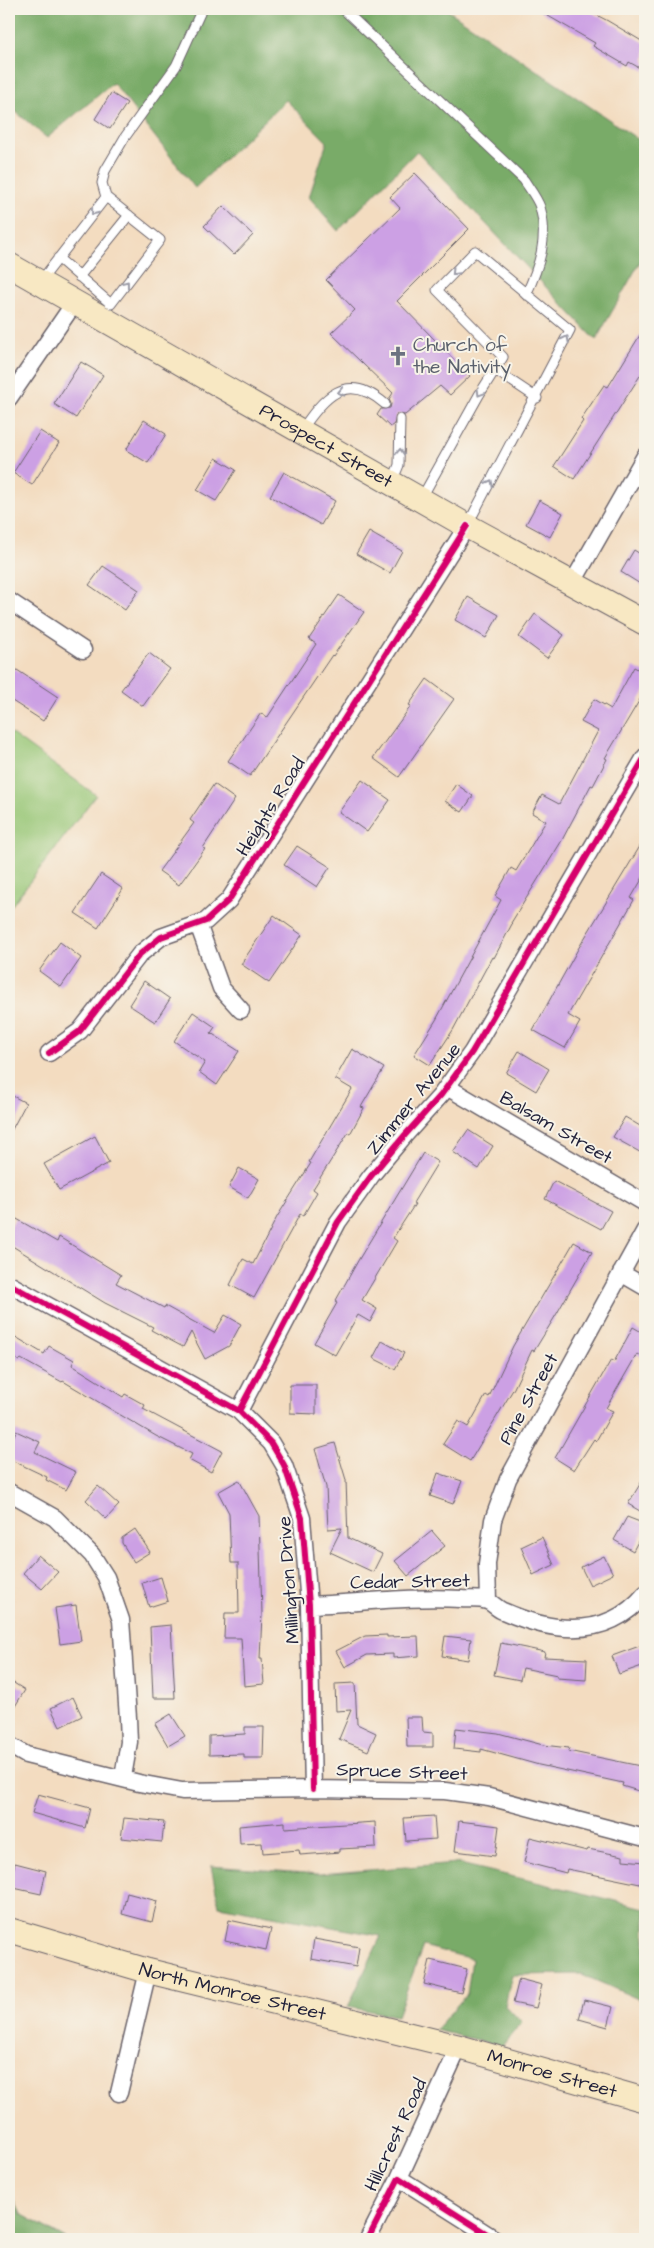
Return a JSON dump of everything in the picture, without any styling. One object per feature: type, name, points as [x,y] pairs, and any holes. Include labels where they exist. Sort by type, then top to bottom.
[{"type":"main road","name":"Prospect Street","points":[[9,265],[75,302],[106,311],[301,431],[467,526],[573,582],[645,623]]},
{"type":"main road","name":"North Monroe Street","points":[[9,1930],[148,1971],[459,2047]]},
{"type":"main road","name":"Monroe Street","points":[[459,2047],[645,2100]]},
{"type":"street","points":[[9,398],[75,302]]},
{"type":"street","points":[[573,582],[645,456]]},
{"type":"street","name":"Heights Road","points":[[49,1053],[80,1031],[140,954],[161,937],[206,921],[229,900],[467,526]]},
{"type":"street","points":[[9,602],[84,650]]},
{"type":"street","name":"Zimmer Avenue","points":[[239,1411],[338,1222],[376,1169],[447,1087],[499,1009],[645,757]]},
{"type":"street","points":[[198,924],[220,988],[241,1010]]},
{"type":"street","name":"Balsam Street","points":[[447,1087],[645,1203]]},
{"type":"street","name":"Pine Street","points":[[488,1601],[487,1564],[493,1520],[508,1479],[645,1230]]},
{"type":"street","points":[[621,1273],[645,1287]]},
{"type":"street","name":"Millington Drive","points":[[9,1284],[239,1411],[271,1444],[284,1464],[293,1485],[302,1518],[309,1606],[313,1789]]},
{"type":"street","points":[[9,1492],[55,1518],[92,1555],[106,1577],[121,1620],[129,1742],[123,1777]]},
{"type":"street","name":"Cedar Street","points":[[309,1606],[438,1598],[488,1601],[502,1611],[551,1627],[569,1629],[589,1628],[608,1622],[626,1612],[645,1594]]},
{"type":"street","name":"Spruce Street","points":[[9,1745],[26,1755],[123,1777],[139,1783],[182,1791],[313,1789],[445,1791],[489,1797],[645,1838]]},
{"type":"street","points":[[119,2093],[148,1971]]},
{"type":"street","name":"Hillcrest Road","points":[[368,2239],[399,2178],[459,2047]]},
{"type":"street","points":[[399,2178],[495,2239]]},
{"type":"lane","points":[[58,258],[79,277],[106,311],[160,240],[106,197],[102,183],[105,171],[125,137],[176,66],[202,9]]},
{"type":"lane","points":[[343,9],[524,180],[540,206],[543,248],[537,270],[526,295]]},
{"type":"lane","points":[[40,283],[106,197]]},
{"type":"lane","points":[[79,277],[129,215]]},
{"type":"lane","points":[[420,499],[503,357],[437,290],[475,251],[570,330],[536,398],[467,526]]},
{"type":"lane","points":[[495,370],[536,398]]},
{"type":"lane","points":[[301,431],[316,408],[329,395],[338,390],[361,389],[385,404]]},
{"type":"lane","points":[[392,483],[399,465],[400,419]]},
{"type":"green space","points":[[9,9],[446,9],[645,144],[645,253],[596,340],[417,151],[338,231],[309,197],[327,142],[286,100],[195,188],[113,83],[47,138],[9,106]]},
{"type":"green space","points":[[9,732],[96,795],[9,909]]},
{"type":"green space","points":[[456,1863],[645,1908],[645,2002],[581,1974],[512,1975],[505,2006],[522,2022],[502,2046],[435,2030],[467,1994],[472,1959],[423,1946],[397,2016],[348,2007],[381,1936],[219,1906],[211,1866],[319,1874]]},
{"type":"green space","points":[[9,2189],[21,2214],[66,2239],[9,2239]]},
{"type":"building","points":[[536,9],[585,9],[608,21],[645,43],[645,71],[629,62],[627,66],[593,46],[595,43]]},
{"type":"building","points":[[111,93],[127,103],[110,129],[95,119]]},
{"type":"building","points":[[415,173],[469,229],[397,301],[470,376],[450,395],[440,386],[405,415],[397,414],[394,424],[390,427],[377,415],[381,409],[390,408],[389,399],[393,393],[331,333],[355,310],[326,280],[400,208],[390,197]]},
{"type":"building","points":[[223,206],[253,235],[234,255],[204,226]]},
{"type":"building","points":[[645,327],[645,368],[574,479],[554,466],[583,421],[581,419],[604,385],[608,387]]},
{"type":"building","points":[[81,362],[103,375],[76,418],[54,404]]},
{"type":"building","points":[[144,420],[166,434],[148,463],[126,450]]},
{"type":"building","points":[[40,431],[59,443],[32,485],[13,473]]},
{"type":"building","points":[[216,458],[236,470],[216,501],[197,490]]},
{"type":"building","points":[[284,472],[335,501],[321,525],[270,496]]},
{"type":"building","points":[[539,500],[563,513],[550,537],[526,524]]},
{"type":"building","points":[[369,532],[402,551],[390,573],[356,554]]},
{"type":"building","points":[[634,550],[645,557],[645,587],[621,572]]},
{"type":"building","points":[[103,566],[139,590],[125,610],[89,585]]},
{"type":"building","points":[[339,595],[364,612],[332,655],[250,776],[228,761],[261,713],[267,718],[316,644],[309,639]]},
{"type":"building","points":[[468,597],[499,615],[486,638],[455,620]]},
{"type":"building","points":[[535,614],[564,635],[547,658],[519,637]]},
{"type":"building","points":[[149,653],[170,669],[143,706],[121,690]]},
{"type":"building","points":[[634,667],[645,673],[645,691],[605,758],[607,759],[593,786],[591,785],[561,842],[511,923],[494,958],[492,957],[453,1030],[430,1065],[414,1055],[436,1020],[501,900],[495,896],[511,868],[516,871],[546,821],[532,813],[542,795],[559,804],[598,731],[581,722],[594,699],[611,709]]},
{"type":"building","points":[[14,668],[58,697],[43,721],[9,699],[9,676]]},
{"type":"building","points":[[427,679],[454,699],[399,777],[373,758],[411,706],[409,705]]},
{"type":"building","points":[[362,780],[390,800],[367,832],[339,812]]},
{"type":"building","points":[[214,784],[235,799],[203,848],[205,849],[179,885],[159,871],[194,823],[190,820]]},
{"type":"building","points":[[456,784],[473,796],[462,812],[445,801]]},
{"type":"building","points":[[645,838],[645,874],[631,898],[634,900],[568,1015],[580,1022],[565,1048],[533,1030],[578,949]]},
{"type":"building","points":[[297,846],[330,867],[317,887],[284,865]]},
{"type":"building","points":[[101,874],[123,889],[98,928],[75,913]]},
{"type":"building","points":[[274,915],[302,935],[269,983],[241,964]]},
{"type":"building","points":[[60,942],[81,958],[61,987],[39,971]]},
{"type":"building","points":[[144,981],[170,999],[155,1022],[129,1005]]},
{"type":"building","points":[[193,1012],[215,1027],[211,1033],[239,1051],[217,1085],[199,1072],[205,1062],[174,1041]]},
{"type":"building","points":[[352,1049],[384,1068],[361,1107],[364,1108],[350,1134],[348,1133],[313,1189],[317,1192],[303,1216],[300,1214],[254,1298],[230,1285],[243,1259],[253,1264],[277,1217],[311,1163],[309,1162],[352,1089],[335,1079]]},
{"type":"building","points":[[519,1051],[549,1069],[536,1091],[506,1073]]},
{"type":"building","points":[[9,1094],[26,1103],[9,1135]]},
{"type":"building","points":[[625,1117],[645,1129],[645,1155],[613,1137]]},
{"type":"building","points":[[468,1130],[493,1146],[479,1169],[453,1152]]},
{"type":"building","points":[[95,1136],[109,1163],[59,1190],[44,1164]]},
{"type":"building","points":[[423,1153],[438,1162],[413,1203],[415,1204],[393,1238],[397,1241],[362,1300],[377,1309],[370,1322],[358,1315],[335,1355],[314,1343],[359,1259]]},
{"type":"building","points":[[239,1168],[259,1179],[248,1198],[229,1187]]},
{"type":"building","points":[[554,1181],[611,1211],[601,1229],[545,1199]]},
{"type":"building","points":[[15,1218],[57,1242],[59,1237],[121,1275],[116,1283],[164,1308],[165,1306],[214,1333],[225,1315],[241,1324],[229,1346],[205,1359],[191,1332],[183,1347],[151,1330],[153,1327],[105,1303],[9,1244],[9,1230]]},
{"type":"building","points":[[574,1242],[592,1252],[534,1351],[532,1350],[514,1388],[470,1461],[443,1444],[458,1421],[468,1427],[486,1395],[489,1397],[513,1346]]},
{"type":"building","points":[[633,1327],[645,1334],[645,1359],[637,1354],[606,1408],[613,1411],[596,1441],[594,1439],[574,1470],[555,1458],[611,1360],[614,1362]]},
{"type":"building","points":[[9,1333],[44,1354],[49,1346],[74,1360],[72,1365],[123,1397],[125,1394],[145,1405],[143,1409],[222,1451],[211,1472],[189,1460],[192,1454],[156,1436],[63,1381],[21,1359],[19,1361],[9,1355]]},
{"type":"building","points":[[382,1341],[404,1353],[395,1369],[373,1358]]},
{"type":"building","points":[[290,1385],[316,1385],[316,1414],[290,1413]]},
{"type":"building","points":[[16,1431],[40,1442],[35,1452],[76,1472],[66,1490],[46,1480],[47,1477],[9,1459],[9,1447]]},
{"type":"building","points":[[335,1443],[346,1480],[348,1538],[382,1554],[373,1572],[330,1552],[342,1528],[328,1529],[326,1487],[315,1449]]},
{"type":"building","points":[[438,1473],[462,1481],[453,1504],[430,1496]]},
{"type":"building","points":[[645,1476],[645,1514],[628,1504]]},
{"type":"building","points":[[239,1480],[259,1516],[262,1614],[260,1659],[262,1659],[264,1684],[244,1686],[241,1638],[224,1638],[225,1613],[239,1613],[238,1563],[231,1563],[229,1513],[218,1492]]},
{"type":"building","points":[[98,1486],[119,1505],[106,1519],[86,1500]]},
{"type":"building","points":[[627,1517],[645,1524],[645,1528],[633,1551],[614,1540]]},
{"type":"building","points":[[135,1529],[150,1552],[134,1562],[122,1543],[122,1538]]},
{"type":"building","points":[[432,1531],[445,1546],[408,1576],[395,1561]]},
{"type":"building","points":[[542,1537],[554,1565],[533,1575],[521,1547]]},
{"type":"building","points":[[38,1555],[58,1572],[42,1589],[23,1573]]},
{"type":"building","points":[[604,1556],[613,1574],[590,1585],[581,1567]]},
{"type":"building","points":[[161,1577],[168,1601],[149,1607],[142,1583]]},
{"type":"building","points":[[76,1605],[81,1641],[60,1644],[55,1608]]},
{"type":"building","points":[[171,1625],[175,1698],[153,1698],[150,1627]]},
{"type":"building","points":[[387,1635],[387,1637],[418,1636],[419,1656],[393,1658],[393,1654],[367,1655],[345,1667],[336,1651],[365,1636]]},
{"type":"building","points":[[445,1636],[471,1639],[468,1660],[442,1656]]},
{"type":"building","points":[[501,1643],[545,1652],[544,1657],[587,1659],[586,1680],[557,1678],[557,1675],[523,1668],[520,1680],[494,1675]]},
{"type":"building","points":[[645,1644],[645,1665],[619,1674],[612,1656]]},
{"type":"building","points":[[9,1680],[25,1690],[9,1716]]},
{"type":"building","points":[[355,1683],[357,1724],[376,1733],[368,1751],[339,1739],[351,1710],[336,1711],[335,1684]]},
{"type":"building","points":[[73,1697],[82,1716],[60,1727],[51,1708]]},
{"type":"building","points":[[171,1714],[185,1736],[168,1746],[155,1724]]},
{"type":"building","points":[[406,1717],[422,1717],[423,1732],[433,1733],[433,1747],[407,1747]]},
{"type":"building","points":[[245,1727],[264,1727],[263,1758],[244,1758],[244,1754],[209,1755],[209,1736],[245,1734]]},
{"type":"building","points":[[456,1728],[498,1733],[543,1745],[569,1748],[568,1751],[645,1767],[645,1793],[622,1786],[623,1783],[539,1765],[481,1749],[481,1752],[454,1749]]},
{"type":"building","points":[[38,1794],[90,1808],[85,1828],[32,1813]]},
{"type":"building","points":[[434,1816],[436,1839],[406,1841],[404,1818]]},
{"type":"building","points":[[124,1818],[164,1822],[162,1842],[121,1838]]},
{"type":"building","points":[[459,1821],[499,1826],[495,1856],[455,1851]]},
{"type":"building","points":[[285,1822],[285,1828],[375,1822],[376,1847],[340,1849],[340,1852],[300,1855],[299,1850],[263,1853],[262,1843],[240,1844],[239,1826]]},
{"type":"building","points":[[530,1837],[587,1851],[588,1849],[623,1856],[623,1860],[645,1862],[645,1885],[567,1869],[566,1873],[524,1862]]},
{"type":"building","points":[[15,1863],[46,1871],[41,1894],[9,1887]]},
{"type":"building","points":[[127,1893],[157,1901],[152,1922],[122,1914]]},
{"type":"building","points":[[229,1920],[271,1929],[266,1950],[225,1941]]},
{"type":"building","points":[[314,1939],[359,1947],[356,1967],[311,1959]]},
{"type":"building","points":[[430,1960],[467,1969],[461,1993],[424,1984]]},
{"type":"building","points":[[519,1979],[542,1985],[536,2008],[513,2003]]},
{"type":"building","points":[[584,2000],[613,2007],[608,2027],[579,2019]]},
{"type":"cycle path","points":[[49,1053],[80,1031],[140,954],[161,937],[206,921],[229,900],[467,526]]},
{"type":"cycle path","points":[[239,1411],[338,1222],[371,1176],[441,1095],[472,1052],[645,757]]},
{"type":"cycle path","points":[[9,1284],[239,1411],[271,1443],[284,1465],[302,1518],[309,1605],[313,1789]]},
{"type":"cycle path","points":[[368,2239],[399,2178],[495,2239]]},
{"type":"place","name":"Church of the Nativity","points":[[398,356]]}]
